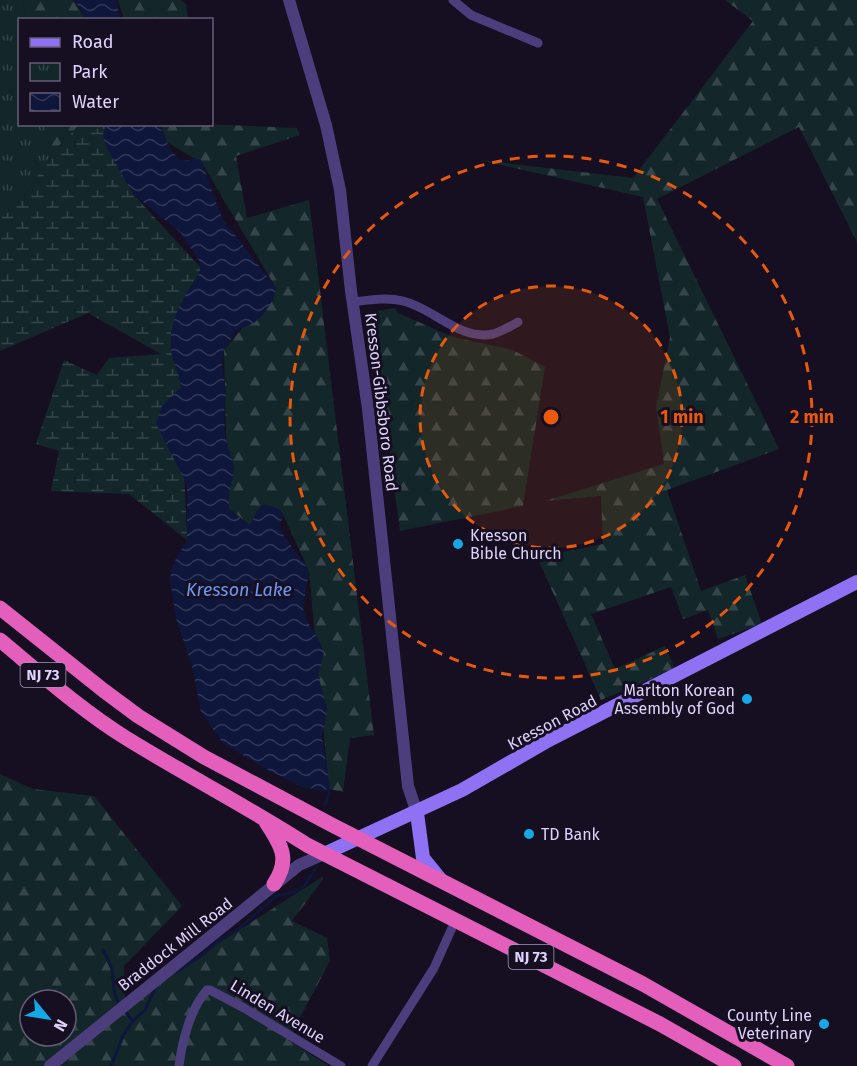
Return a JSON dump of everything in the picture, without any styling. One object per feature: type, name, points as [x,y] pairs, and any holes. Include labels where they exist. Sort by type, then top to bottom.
[{"type":"highway","name":"NJ 73","points":[[0,608],[103,690],[170,737],[272,794],[643,984],[787,1066]]},
{"type":"highway","name":"NJ 73","points":[[0,640],[86,710],[125,737],[324,854],[660,1024],[734,1066]]},
{"type":"highway","points":[[263,817],[280,843],[283,854],[283,867],[274,884]]},
{"type":"main road","name":"Kresson Road","points":[[324,854],[417,813],[549,740],[857,582]]},
{"type":"main road","points":[[417,813],[423,858],[442,882]]},
{"type":"street","name":"Kresson-Gibbsboro Road","points":[[289,0],[326,125],[338,180],[368,409],[408,786],[417,813]]},
{"type":"street","points":[[453,0],[471,15],[538,43]]},
{"type":"street","points":[[353,302],[388,299],[403,301],[458,328],[477,333],[493,334],[518,322]]},
{"type":"street","name":"Braddock Mill Road","points":[[50,1066],[274,884],[299,865],[324,854]]},
{"type":"street","points":[[372,1066],[434,968],[456,919]]},
{"type":"street","name":"Linden Avenue","points":[[179,1066],[181,1050],[197,1004],[207,990],[244,1008],[341,1066]]},
{"type":"green space","points":[[0,0],[23,0],[26,18],[18,18],[18,126],[45,126],[51,154],[22,200],[0,219]]},
{"type":"green space","points":[[23,0],[73,0],[84,18],[26,18]]},
{"type":"green space","points":[[118,0],[180,0],[186,4],[188,18],[124,18]]},
{"type":"green space","points":[[725,0],[857,0],[857,242],[799,127],[657,199],[779,449],[667,490],[701,591],[745,575],[762,624],[718,639],[708,610],[683,619],[671,587],[591,614],[615,669],[665,646],[675,669],[601,700],[537,557],[603,544],[601,496],[545,501],[664,464],[656,407],[670,337],[643,197],[479,160],[633,178],[753,21]]},
{"type":"green space","points":[[213,124],[297,128],[300,135],[236,156],[247,218],[309,200],[374,735],[350,738],[343,792],[329,789],[309,571],[282,512],[261,505],[250,525],[228,508],[224,350],[276,288],[202,163],[167,142],[161,126]]},
{"type":"green space","points":[[45,126],[104,126],[105,129],[77,127],[51,154]]},
{"type":"green space","points":[[77,127],[105,129],[133,194],[201,268],[171,332],[181,387],[187,540],[129,494],[51,491],[59,451],[36,444],[64,360],[97,375],[109,358],[161,354],[88,313],[0,351],[0,219],[22,200],[51,154]]},
{"type":"green space","points":[[395,308],[398,313],[453,337],[513,350],[545,367],[523,506],[400,531],[371,312]]},
{"type":"green space","points":[[0,774],[33,789],[94,796],[182,906],[124,966],[125,1003],[322,877],[324,878],[292,921],[327,938],[330,961],[288,1040],[329,1066],[0,1066]]},
{"type":"water","points":[[74,0],[116,0],[120,18],[85,18]]},
{"type":"water","name":"Kresson Lake","points":[[106,126],[159,126],[176,157],[188,161],[195,158],[201,160],[222,218],[276,288],[274,298],[263,315],[254,323],[237,330],[224,350],[222,364],[226,392],[225,436],[234,467],[229,491],[229,509],[250,525],[261,505],[278,509],[284,516],[280,524],[287,541],[309,571],[303,608],[306,619],[324,653],[318,675],[327,708],[322,739],[330,785],[326,792],[300,786],[262,767],[223,743],[201,712],[192,666],[176,618],[170,580],[172,566],[187,540],[187,485],[156,424],[162,406],[181,387],[172,355],[172,329],[178,309],[200,272],[200,262],[181,233],[133,194],[105,144],[103,135]]},
{"type":"waterway","points":[[324,805],[329,792],[327,787]]},
{"type":"waterway","points":[[176,972],[201,956],[222,938],[240,928],[276,896],[294,892],[304,886],[315,869]]},
{"type":"waterway","points":[[103,950],[112,970],[114,992],[120,1005]]},
{"type":"waterway","points":[[111,1066],[124,1034],[145,1010],[156,987]]},
{"type":"waterway","points":[[124,1010],[133,1021]]},
{"type":"place","name":"Kresson Bible Church","points":[[458,544]]},
{"type":"place","name":"Marlton Korean Assembly of God","points":[[747,699]]},
{"type":"place","name":"TD Bank","points":[[529,834]]},
{"type":"place","name":"County Line Veterinary","points":[[824,1024]]}]
